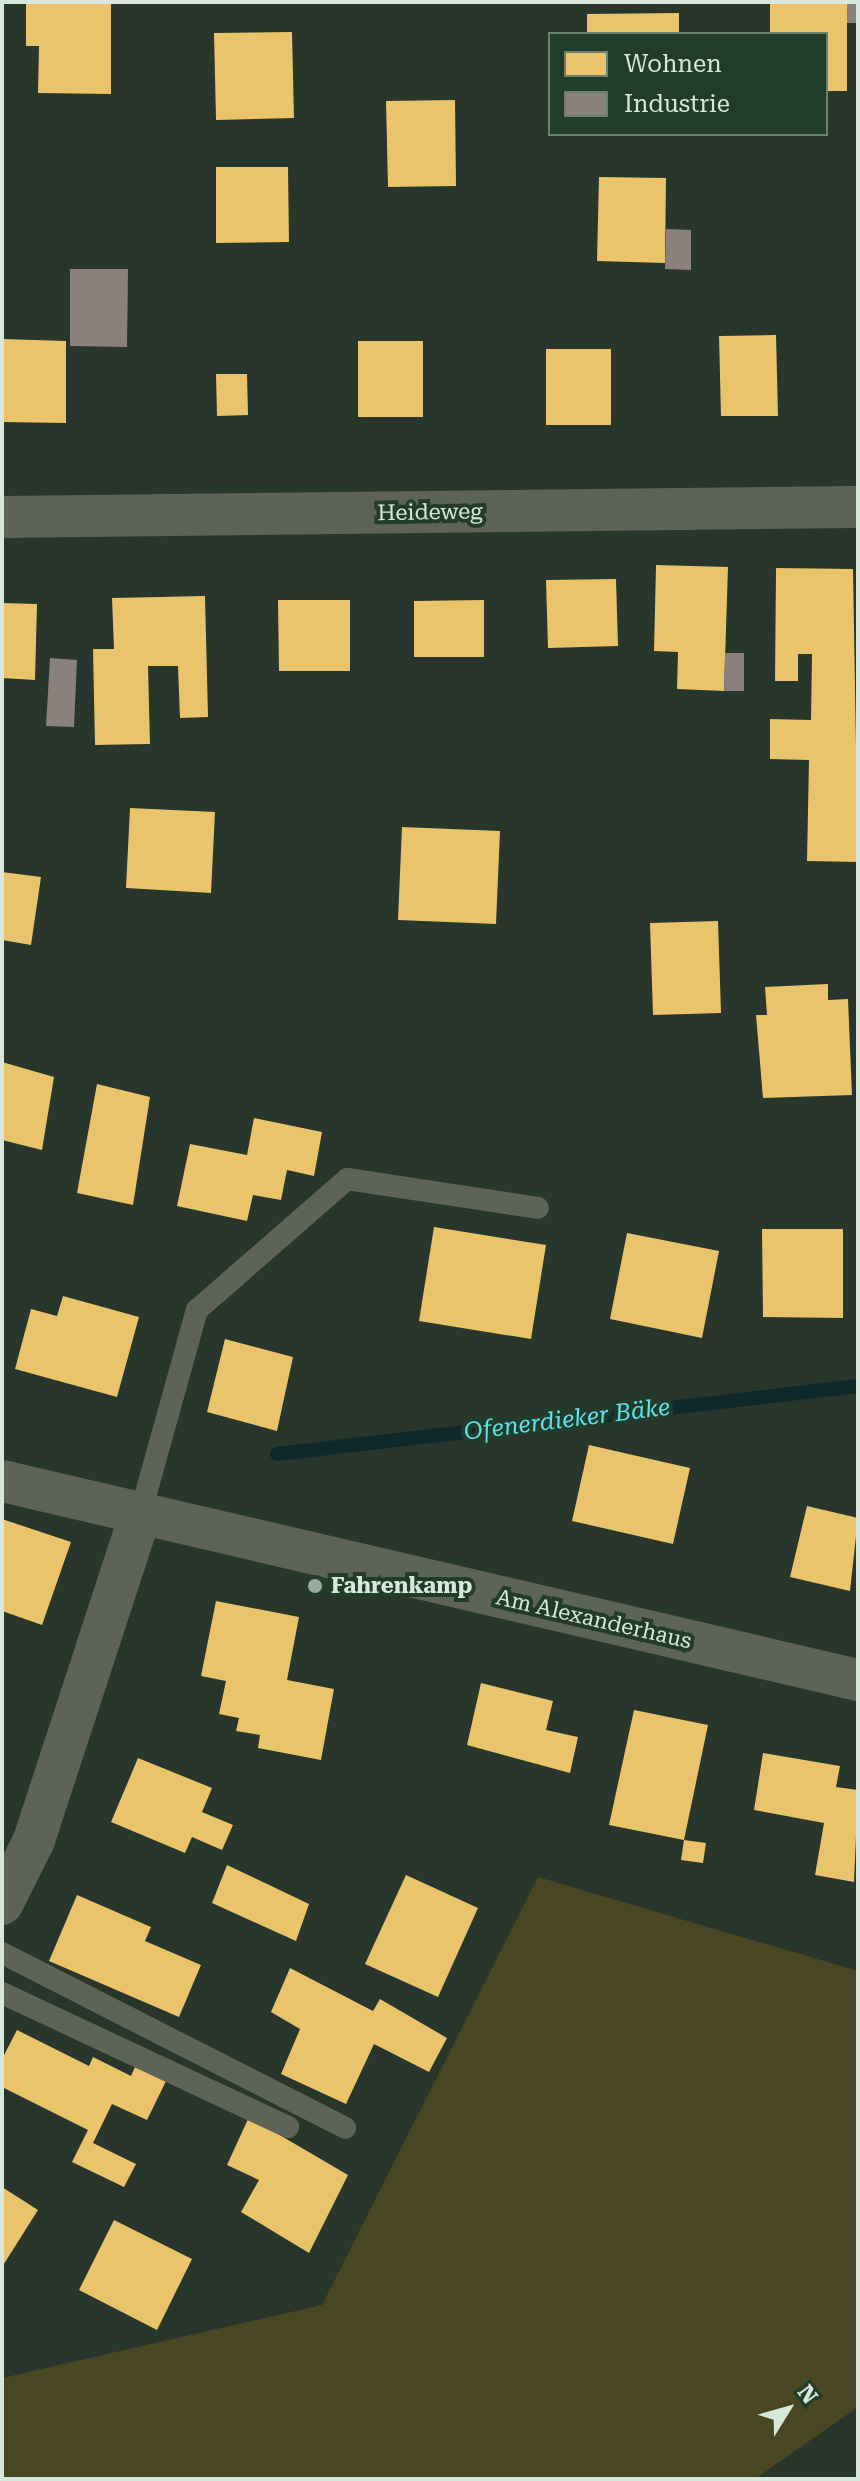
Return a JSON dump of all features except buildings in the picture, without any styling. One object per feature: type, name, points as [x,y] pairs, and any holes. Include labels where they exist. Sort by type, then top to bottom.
[{"type":"street","name":"Heideweg","points":[[2,517],[858,507]]},
{"type":"street","name":"Am Alexanderhaus","points":[[2,1481],[858,1680]]},
{"type":"street","points":[[2,1904],[34,1840],[140,1515]]},
{"type":"lane","points":[[140,1515],[197,1310],[347,1179],[538,1208]]},
{"type":"lane","points":[[2,1953],[345,2128]]},
{"type":"lane","points":[[2,1993],[288,2127]]},
{"type":"shaded area","points":[[538,1877],[858,1971],[858,2407],[755,2479],[2,2479],[2,2378],[322,2305]]},
{"type":"waterway","name":"Ofenerdieker Bäke","points":[[277,1454],[858,1386]]},
{"type":"place","name":"Fahrenkamp","points":[[315,1586]]}]
